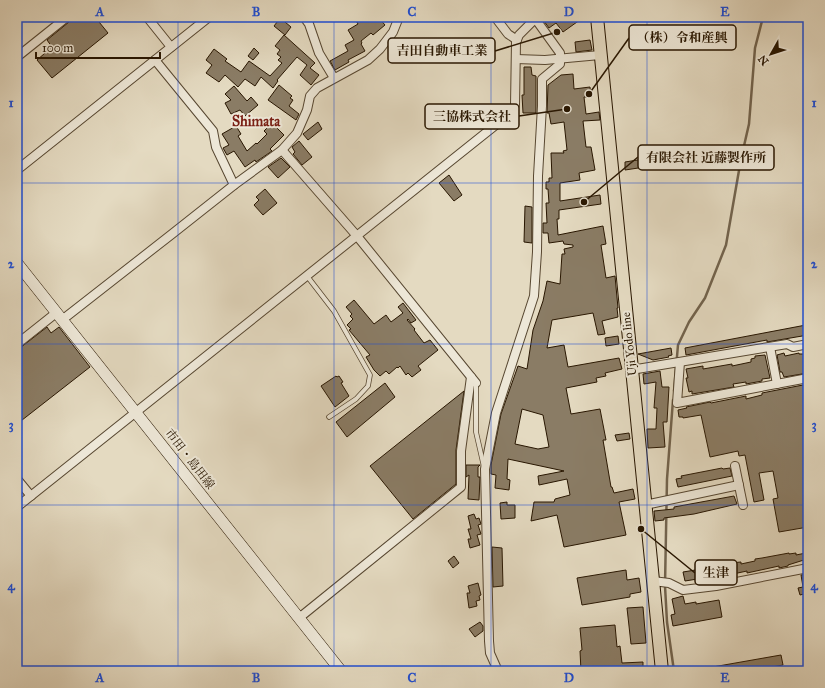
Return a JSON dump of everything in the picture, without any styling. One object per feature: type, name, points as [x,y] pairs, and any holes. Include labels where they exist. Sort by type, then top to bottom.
[{"type":"main road","name":"Uji Yodo line","points":[[597,17],[662,671]]},
{"type":"street","points":[[17,57],[67,17]]},
{"type":"street","points":[[147,17],[171,47]]},
{"type":"street","points":[[17,170],[210,17]]},
{"type":"street","points":[[304,17],[309,24],[319,52],[334,78]]},
{"type":"street","points":[[17,344],[59,316],[172,234],[234,185],[282,150],[297,133],[307,110],[310,96],[317,88],[368,60],[380,49],[393,32],[399,17]]},
{"type":"street","points":[[495,17],[508,34],[517,40]]},
{"type":"street","points":[[17,507],[512,112],[515,105],[517,40],[519,35],[535,18],[560,53],[560,64],[542,79],[537,252],[534,296],[496,412],[485,469],[489,641],[490,653],[498,671]]},
{"type":"street","points":[[516,59],[545,60],[600,55]]},
{"type":"street","points":[[155,60],[213,131],[216,147],[234,185]]},
{"type":"street","points":[[282,150],[357,236],[473,380],[460,451],[461,487],[299,618]]},
{"type":"street","name":"市田・島田線","points":[[17,264],[136,411],[341,671]]},
{"type":"street","points":[[631,370],[770,346],[787,344],[793,347],[808,344]]},
{"type":"street","points":[[770,346],[777,384]]},
{"type":"street","points":[[680,362],[677,403],[808,378]]},
{"type":"street","points":[[735,466],[744,505]]},
{"type":"street","points":[[17,479],[31,496]]},
{"type":"street","points":[[645,505],[739,485]]},
{"type":"street","points":[[653,581],[670,582],[682,590],[808,568]]},
{"type":"lane","points":[[306,275],[334,311],[370,375],[368,386],[356,398],[329,417]]},
{"type":"lane","points":[[473,380],[476,432],[485,469]]},
{"type":"building","points":[[75,17],[95,17],[108,33],[52,78],[37,60],[52,47],[47,40]]},
{"type":"building","points":[[281,17],[290,17],[285,22],[291,27],[285,35],[274,26]]},
{"type":"building","points":[[354,17],[378,17],[385,25],[373,35],[371,33],[361,41],[365,51],[348,60],[349,62],[335,70],[330,61],[348,51],[345,45],[354,40],[348,30],[358,24]]},
{"type":"building","points":[[541,17],[584,17],[563,32],[556,23],[549,28]]},
{"type":"building","points":[[284,35],[315,63],[310,68],[319,75],[311,85],[300,75],[307,65],[297,57],[277,80],[278,81],[273,88],[261,77],[255,86],[245,79],[238,87],[225,75],[219,82],[206,73],[212,65],[206,60],[214,49],[227,59],[225,61],[241,72],[249,61],[270,76],[282,63],[278,60],[281,57],[277,54],[280,50],[275,46]]},
{"type":"building","points":[[590,40],[592,50],[576,52],[575,42]]},
{"type":"building","points":[[254,48],[259,53],[253,60],[248,56]]},
{"type":"building","points":[[524,67],[531,67],[532,75],[536,76],[536,113],[523,113],[522,95],[524,95]]},
{"type":"building","points":[[573,74],[574,89],[590,87],[591,97],[584,97],[586,114],[599,112],[600,120],[583,121],[586,147],[591,147],[595,170],[579,173],[580,180],[560,183],[560,201],[600,195],[601,204],[559,210],[559,219],[557,219],[558,235],[603,226],[606,244],[601,245],[606,278],[615,276],[618,317],[602,321],[605,334],[598,335],[593,313],[552,320],[547,348],[564,345],[568,367],[619,358],[622,369],[605,373],[606,376],[596,378],[597,382],[566,388],[571,414],[600,409],[606,440],[603,440],[611,487],[614,493],[633,489],[635,499],[619,502],[626,535],[564,547],[557,515],[531,521],[534,502],[554,502],[555,499],[570,495],[567,479],[539,485],[538,476],[564,471],[508,459],[507,479],[510,480],[509,490],[495,488],[496,475],[491,474],[491,465],[501,414],[518,366],[527,369],[533,330],[543,301],[547,281],[560,284],[562,254],[565,254],[564,249],[573,247],[573,245],[564,244],[563,241],[549,243],[548,233],[543,233],[543,223],[547,223],[546,203],[549,203],[546,182],[549,182],[549,178],[552,178],[551,153],[564,153],[563,151],[567,150],[564,122],[551,124],[549,113],[547,113],[548,85],[561,75]],"holes":[[[522,409],[543,415],[549,447],[538,449],[515,444]]]},
{"type":"building","points":[[279,85],[292,96],[290,98],[293,100],[289,106],[299,114],[296,120],[268,100]]},
{"type":"building","points":[[234,86],[247,101],[251,97],[258,105],[245,116],[240,110],[231,114],[225,103],[231,100],[225,94]]},
{"type":"building","points":[[318,122],[322,129],[308,140],[303,134]]},
{"type":"building","points":[[272,123],[284,135],[270,149],[272,151],[256,162],[255,160],[245,167],[234,151],[227,155],[223,148],[229,145],[222,134],[236,126],[241,134],[238,136],[247,151],[267,134],[264,131]]},
{"type":"building","points":[[299,141],[312,157],[302,165],[293,154],[295,152],[292,147]]},
{"type":"building","points":[[281,158],[290,167],[278,178],[268,167]]},
{"type":"building","points":[[644,159],[645,167],[625,170],[625,162]]},
{"type":"building","points":[[449,175],[462,195],[454,201],[439,183]]},
{"type":"building","points":[[265,189],[277,203],[263,215],[254,205],[259,200],[256,197]]},
{"type":"building","points":[[525,206],[532,207],[532,243],[524,242]]},
{"type":"building","points":[[354,300],[374,324],[386,315],[391,322],[403,313],[398,307],[403,303],[416,320],[411,323],[408,319],[407,320],[415,329],[414,330],[424,343],[430,340],[438,350],[418,366],[421,370],[412,377],[408,373],[406,375],[400,366],[389,374],[386,371],[380,376],[374,370],[366,357],[370,355],[349,330],[351,329],[347,325],[353,319],[350,316],[352,314],[346,307]]},
{"type":"building","points":[[806,325],[808,335],[767,342],[767,340],[686,355],[685,348]]},
{"type":"building","points":[[47,327],[51,333],[59,327],[90,367],[17,424],[17,349]]},
{"type":"building","points":[[618,336],[619,344],[606,346],[605,338]]},
{"type":"building","points":[[671,348],[672,355],[668,356],[669,357],[653,360],[638,354]]},
{"type":"building","points":[[784,353],[785,356],[799,353],[808,354],[808,373],[784,377],[782,372],[780,372],[777,355]]},
{"type":"building","points":[[765,355],[770,378],[746,384],[746,382],[733,384],[734,387],[692,394],[692,391],[689,392],[686,369],[703,366],[703,369],[732,364],[732,366],[751,362],[751,359],[755,358],[755,356]]},
{"type":"building","points":[[660,371],[662,387],[669,387],[667,422],[663,422],[665,447],[648,448],[647,429],[656,429],[657,408],[654,408],[656,382],[644,384],[643,374]]},
{"type":"building","points":[[336,376],[339,376],[343,382],[341,383],[349,396],[335,407],[321,386]]},
{"type":"building","points":[[385,383],[395,397],[347,437],[336,422]]},
{"type":"building","points":[[808,384],[808,527],[779,532],[773,499],[778,498],[773,471],[759,473],[764,500],[754,502],[745,455],[739,456],[738,451],[710,457],[701,415],[683,418],[679,417],[678,410],[710,402],[746,396],[746,399],[762,395],[762,393]]},
{"type":"building","points":[[464,391],[456,450],[456,484],[413,519],[370,466]]},
{"type":"building","points":[[629,433],[630,439],[617,441],[615,435]]},
{"type":"building","points":[[466,465],[480,465],[478,467],[478,477],[480,477],[479,500],[468,499],[469,475],[466,477]]},
{"type":"building","points":[[722,468],[730,468],[732,476],[678,487],[676,479],[682,478],[681,476]]},
{"type":"building","points":[[734,496],[737,504],[655,521],[654,511],[674,509],[674,507]]},
{"type":"building","points":[[507,502],[507,505],[515,505],[515,518],[501,519],[500,503]]},
{"type":"building","points":[[474,514],[476,519],[479,518],[481,524],[478,525],[481,534],[477,535],[480,545],[470,548],[468,539],[471,539],[468,529],[471,529],[468,516]]},
{"type":"building","points":[[492,547],[502,548],[503,586],[493,587]]},
{"type":"building","points":[[796,553],[796,555],[806,553],[807,559],[779,568],[779,566],[747,573],[747,571],[733,574],[733,577],[725,578],[722,577],[722,575],[685,581],[683,572],[720,566],[729,563],[741,562],[741,564],[755,561],[755,559]]},
{"type":"building","points":[[454,556],[459,563],[453,568],[448,561]]},
{"type":"building","points":[[626,570],[627,580],[639,578],[641,592],[630,594],[630,597],[582,605],[577,578]]},
{"type":"building","points":[[808,574],[808,596],[805,596],[804,594],[800,595],[798,588],[803,587],[801,575]]},
{"type":"building","points":[[478,583],[481,595],[479,596],[480,600],[476,601],[477,606],[469,608],[467,593],[470,593],[468,586]]},
{"type":"building","points":[[683,596],[685,604],[696,602],[696,604],[719,600],[722,617],[673,626],[671,615],[675,614],[672,599]]},
{"type":"building","points":[[643,607],[646,643],[631,644],[627,608]]},
{"type":"building","points":[[480,622],[483,626],[483,631],[475,637],[469,629]]},
{"type":"building","points":[[615,625],[617,647],[620,646],[622,663],[643,662],[643,670],[581,671],[580,651],[582,650],[580,628]]},
{"type":"building","points":[[781,655],[783,665],[751,671],[707,671],[707,668]]},
{"type":"waterway","points":[[674,391],[678,345],[689,322],[705,298],[726,245],[741,159],[749,124],[755,48],[763,17]]},
{"type":"waterway","points":[[673,400],[667,479],[665,586],[667,622],[674,671]]},
{"type":"place","name":"吉田自動車工業","points":[[557,32]]},
{"type":"place","name":"（株）令和産興","points":[[589,94]]},
{"type":"place","name":"三協株式会社","points":[[567,109]]},
{"type":"place","name":"有限会社 近藤製作所","points":[[584,202]]},
{"type":"place","name":"生津","points":[[641,529]]},
{"type":"district","name":"Shimata","points":[[256,121]]}]
